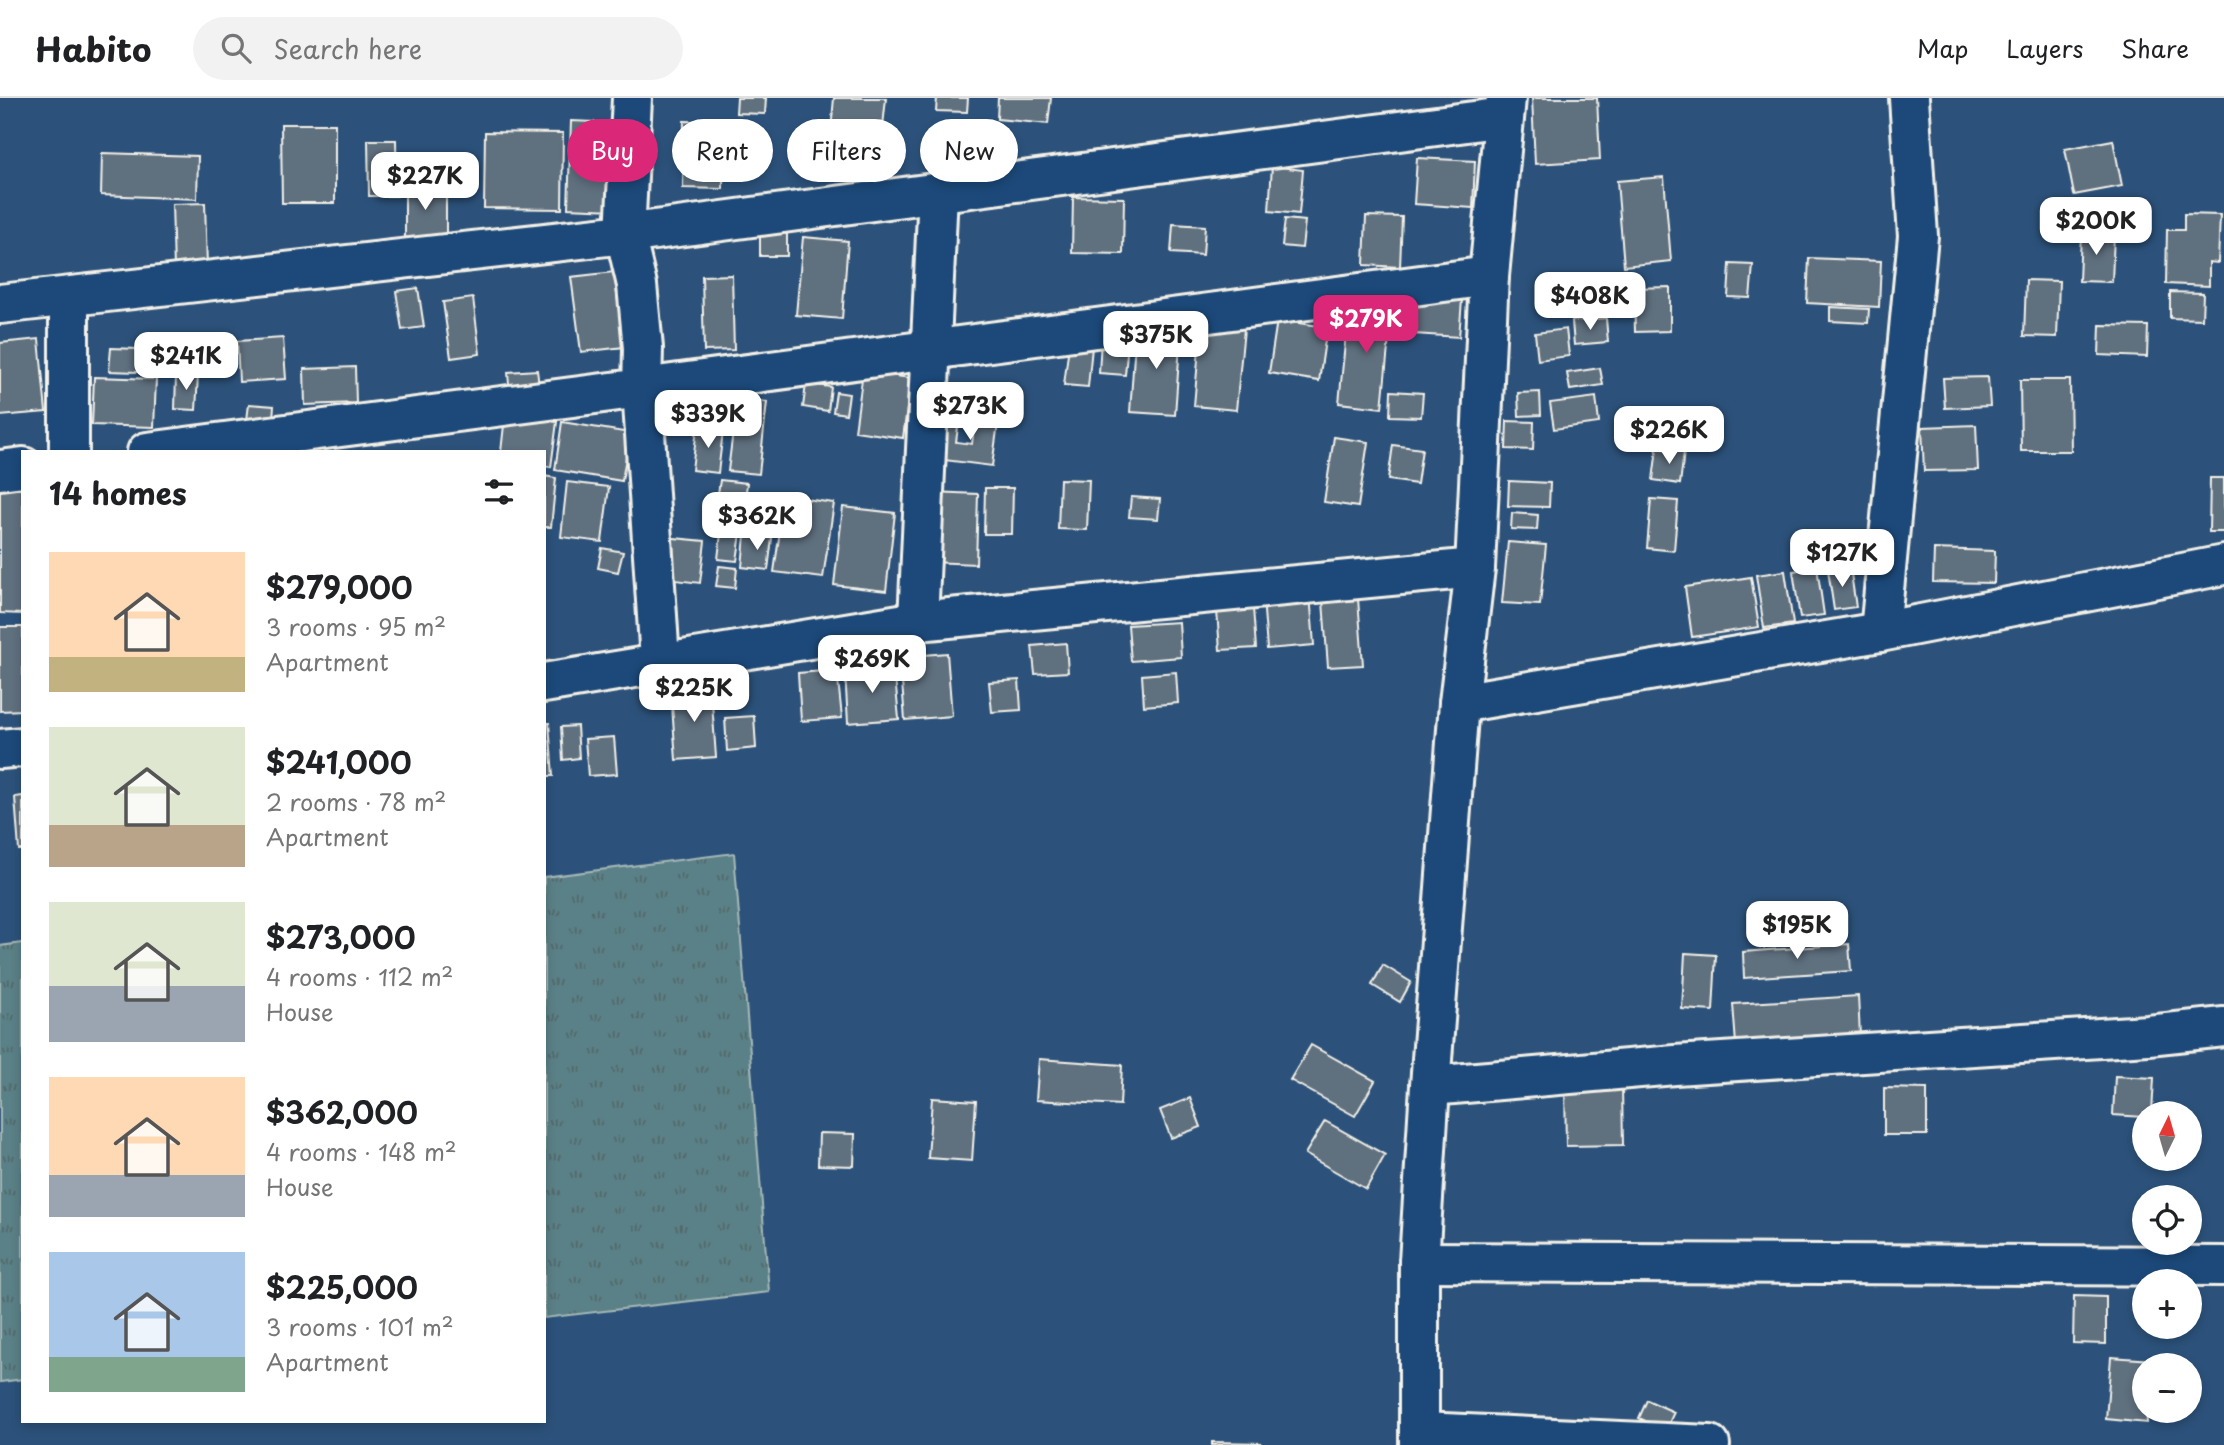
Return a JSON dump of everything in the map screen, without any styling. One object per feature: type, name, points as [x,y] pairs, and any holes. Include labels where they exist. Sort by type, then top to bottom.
[{"type":"street","points":[[632,98],[625,234],[637,285],[643,348],[642,388],[660,661]]},
{"type":"street","points":[[1880,632],[1918,236],[1909,98]]},
{"type":"street","points":[[0,304],[625,234],[938,192],[1505,107],[1489,276],[1475,568],[1459,702],[1430,1086],[1419,1262],[1420,1438],[1710,1445]]},
{"type":"street","points":[[918,621],[938,192]]},
{"type":"street","points":[[162,450],[1489,276]]},
{"type":"street","points":[[69,298],[69,450]]},
{"type":"street","points":[[0,470],[21,467]]},
{"type":"street","points":[[1459,702],[1880,632],[2224,565]]},
{"type":"street","points":[[546,682],[918,621],[1475,568]]},
{"type":"street","points":[[0,749],[21,747]]},
{"type":"street","points":[[1430,1086],[1675,1065],[2148,1035],[2224,1027]]},
{"type":"street","points":[[1419,1262],[2224,1266]]},
{"type":"green space","points":[[734,853],[769,1292],[546,1318],[546,877]]},
{"type":"green space","points":[[21,943],[21,1379],[0,1382],[0,946]]},
{"type":"building","points":[[737,98],[766,98],[765,114],[736,113]]},
{"type":"building","points":[[834,98],[886,98],[884,119],[832,119]]},
{"type":"building","points":[[937,98],[968,98],[967,112],[936,111]]},
{"type":"building","points":[[998,98],[1051,98],[1048,124],[997,119]]},
{"type":"building","points":[[1532,98],[1597,98],[1600,160],[1535,164]]},
{"type":"building","points":[[281,124],[335,124],[335,203],[282,203]]},
{"type":"building","points":[[485,132],[563,133],[562,209],[484,208]]},
{"type":"building","points":[[368,140],[396,140],[397,196],[369,196]]},
{"type":"building","points":[[2113,140],[2122,186],[2074,195],[2065,149]]},
{"type":"building","points":[[102,153],[198,156],[197,199],[101,195]]},
{"type":"building","points":[[1417,158],[1475,161],[1473,208],[1414,204]]},
{"type":"building","points":[[1272,166],[1303,170],[1299,214],[1269,211]]},
{"type":"building","points":[[1664,177],[1671,261],[1624,266],[1617,181]]},
{"type":"building","points":[[569,182],[615,182],[614,210],[568,208]]},
{"type":"building","points":[[683,182],[723,182],[723,189],[683,188]]},
{"type":"building","points":[[405,185],[446,185],[446,238],[405,238]]},
{"type":"building","points":[[1073,197],[1124,198],[1123,254],[1072,253]]},
{"type":"building","points":[[205,203],[207,266],[174,268],[172,204]]},
{"type":"building","points":[[2184,214],[2220,215],[2218,263],[2209,262],[2209,286],[2166,284],[2167,230],[2184,230]]},
{"type":"building","points":[[1366,216],[1402,217],[1400,267],[1364,265]]},
{"type":"building","points":[[1285,219],[1305,221],[1302,248],[1282,246]]},
{"type":"building","points":[[1173,224],[1205,226],[1203,255],[1171,253]]},
{"type":"building","points":[[760,230],[787,231],[787,256],[760,256]]},
{"type":"building","points":[[2081,233],[2114,234],[2112,282],[2079,281]]},
{"type":"building","points":[[803,237],[848,241],[842,319],[796,315]]},
{"type":"building","points":[[1809,258],[1881,261],[1879,307],[1807,303]]},
{"type":"building","points":[[1730,264],[1753,265],[1750,298],[1728,297]]},
{"type":"building","points":[[614,272],[624,347],[581,352],[571,277]]},
{"type":"building","points":[[732,275],[734,350],[704,351],[702,276]]},
{"type":"building","points":[[2026,280],[2059,281],[2057,337],[2024,336]]},
{"type":"building","points":[[1670,287],[1670,331],[1635,332],[1634,288]]},
{"type":"building","points":[[418,288],[424,327],[402,330],[396,291]]},
{"type":"building","points":[[2170,292],[2203,293],[2202,319],[2170,318]]},
{"type":"building","points":[[1401,296],[1462,300],[1459,337],[1399,333]]},
{"type":"building","points":[[473,298],[480,354],[451,358],[443,302]]},
{"type":"building","points":[[1349,303],[1392,307],[1382,408],[1339,403]]},
{"type":"building","points":[[1830,307],[1869,309],[1868,323],[1830,321]]},
{"type":"building","points":[[1606,318],[1608,342],[1574,345],[1572,321]]},
{"type":"building","points":[[1277,320],[1327,327],[1319,381],[1269,373]]},
{"type":"building","points":[[1201,325],[1244,329],[1236,410],[1194,406]]},
{"type":"building","points":[[2100,325],[2148,326],[2147,357],[2099,355]]},
{"type":"building","points":[[1136,327],[1181,330],[1175,415],[1130,412]]},
{"type":"building","points":[[1566,329],[1569,356],[1538,360],[1535,333]]},
{"type":"building","points":[[283,338],[286,379],[239,382],[237,341]]},
{"type":"building","points":[[39,339],[46,412],[0,416],[0,343]]},
{"type":"building","points":[[1101,340],[1128,342],[1125,375],[1099,373]]},
{"type":"building","points":[[1069,345],[1092,347],[1088,387],[1064,385]]},
{"type":"building","points":[[111,348],[138,349],[138,372],[109,371]]},
{"type":"building","points":[[355,367],[356,403],[305,405],[304,369]]},
{"type":"building","points":[[1600,368],[1603,385],[1570,390],[1567,373]]},
{"type":"building","points":[[537,370],[540,394],[510,397],[508,372]]},
{"type":"building","points":[[863,372],[911,378],[903,438],[855,431]]},
{"type":"building","points":[[176,375],[198,375],[196,410],[175,409]]},
{"type":"building","points":[[94,377],[156,379],[154,427],[92,425]]},
{"type":"building","points":[[1988,377],[1990,406],[1945,408],[1943,378]]},
{"type":"building","points":[[2020,380],[2070,380],[2071,451],[2021,451]]},
{"type":"building","points":[[806,384],[831,387],[828,411],[803,407]]},
{"type":"building","points":[[1391,391],[1423,393],[1421,417],[1390,416]]},
{"type":"building","points":[[836,392],[849,394],[846,414],[833,412]]},
{"type":"building","points":[[1540,392],[1541,415],[1519,416],[1518,393]]},
{"type":"building","points":[[1596,397],[1599,423],[1554,429],[1550,403]]},
{"type":"building","points":[[737,399],[767,402],[759,474],[728,471]]},
{"type":"building","points":[[249,404],[274,406],[272,431],[246,428]]},
{"type":"building","points":[[976,413],[999,416],[992,466],[936,459],[940,425],[958,427],[956,442],[972,444]]},
{"type":"building","points":[[505,416],[557,422],[551,467],[546,466],[546,450],[501,450]]},
{"type":"building","points":[[1507,421],[1534,422],[1533,450],[1506,449]]},
{"type":"building","points":[[562,422],[630,433],[622,481],[555,470]]},
{"type":"building","points":[[1976,425],[1978,470],[1924,471],[1922,427]]},
{"type":"building","points":[[697,428],[723,431],[718,473],[692,470]]},
{"type":"building","points":[[1334,437],[1368,442],[1358,507],[1324,502]]},
{"type":"building","points":[[1393,445],[1422,449],[1417,484],[1388,480]]},
{"type":"building","points":[[1657,448],[1684,452],[1680,484],[1653,480]]},
{"type":"building","points":[[546,476],[556,478],[551,527],[546,527]]},
{"type":"building","points":[[2210,478],[2224,478],[2224,532],[2209,532]]},
{"type":"building","points":[[1060,479],[1089,480],[1087,530],[1058,529]]},
{"type":"building","points":[[720,480],[747,483],[743,518],[715,514]]},
{"type":"building","points":[[1509,481],[1550,483],[1549,507],[1508,506]]},
{"type":"building","points":[[567,482],[609,487],[602,542],[561,537]]},
{"type":"building","points":[[0,483],[21,483],[21,614],[0,613]]},
{"type":"building","points":[[985,488],[1013,488],[1012,534],[984,534]]},
{"type":"building","points":[[932,492],[978,494],[976,564],[930,562]]},
{"type":"building","points":[[785,496],[834,503],[823,578],[774,572]]},
{"type":"building","points":[[1131,497],[1160,499],[1158,519],[1129,517]]},
{"type":"building","points":[[1651,499],[1678,501],[1674,551],[1647,548]]},
{"type":"building","points":[[843,507],[895,513],[886,591],[834,585]]},
{"type":"building","points":[[1512,513],[1538,515],[1537,530],[1511,529]]},
{"type":"building","points":[[722,524],[742,526],[737,561],[718,559]]},
{"type":"building","points":[[745,535],[772,538],[768,570],[742,567]]},
{"type":"building","points":[[663,537],[705,541],[700,583],[659,578]]},
{"type":"building","points":[[1508,542],[1546,545],[1540,605],[1502,603]]},
{"type":"building","points":[[602,548],[623,552],[618,572],[598,568]]},
{"type":"building","points":[[1934,549],[1995,551],[1994,583],[1933,582]]},
{"type":"building","points":[[719,566],[737,568],[735,588],[716,586]]},
{"type":"building","points":[[1817,567],[1824,615],[1800,618],[1793,571]]},
{"type":"building","points":[[1850,567],[1856,607],[1834,610],[1828,570]]},
{"type":"building","points":[[1785,571],[1793,624],[1764,628],[1756,575]]},
{"type":"building","points":[[1751,577],[1759,627],[1692,637],[1685,587]]},
{"type":"building","points":[[1357,585],[1363,665],[1328,667],[1322,588]]},
{"type":"building","points":[[1310,594],[1314,645],[1267,649],[1263,598]]},
{"type":"building","points":[[1253,608],[1256,648],[1220,650],[1217,611]]},
{"type":"building","points":[[1179,622],[1181,657],[1131,661],[1128,625]]},
{"type":"building","points":[[0,627],[21,627],[21,710],[0,711]]},
{"type":"building","points":[[1066,643],[1068,672],[1035,674],[1032,646]]},
{"type":"building","points":[[947,653],[952,716],[905,720],[900,657]]},
{"type":"building","points":[[894,667],[899,719],[848,723],[845,671]]},
{"type":"building","points":[[837,670],[842,718],[801,721],[798,673]]},
{"type":"building","points":[[1176,672],[1178,703],[1144,706],[1142,675]]},
{"type":"building","points":[[1019,680],[1021,710],[992,712],[989,682]]},
{"type":"building","points":[[711,689],[716,757],[676,760],[671,692]]},
{"type":"building","points":[[754,716],[756,748],[727,751],[725,718]]},
{"type":"building","points":[[546,723],[549,723],[553,776],[546,776]]},
{"type":"building","points":[[577,726],[579,758],[563,760],[561,727]]},
{"type":"building","points":[[614,737],[617,774],[588,776],[585,739]]},
{"type":"building","points":[[21,796],[21,850],[19,850],[15,797]]},
{"type":"building","points":[[1849,944],[1851,971],[1744,978],[1743,952]]},
{"type":"building","points":[[1685,953],[1716,955],[1713,1011],[1682,1009]]},
{"type":"building","points":[[1383,965],[1411,982],[1400,1002],[1372,985]]},
{"type":"building","points":[[1858,996],[1860,1036],[1736,1044],[1733,1004]]},
{"type":"building","points":[[1311,1045],[1375,1081],[1355,1116],[1290,1080]]},
{"type":"building","points":[[1039,1059],[1122,1065],[1120,1105],[1036,1100]]},
{"type":"building","points":[[2115,1076],[2154,1078],[2153,1101],[2132,1101],[2132,1116],[2113,1115]]},
{"type":"building","points":[[1622,1086],[1623,1145],[1566,1146],[1565,1087]]},
{"type":"building","points":[[1884,1088],[1927,1089],[1927,1135],[1884,1135]]},
{"type":"building","points":[[932,1098],[976,1101],[972,1161],[928,1158]]},
{"type":"building","points":[[1190,1098],[1201,1127],[1171,1138],[1160,1110]]},
{"type":"building","points":[[1325,1121],[1385,1155],[1366,1189],[1305,1154]]},
{"type":"building","points":[[819,1133],[855,1134],[854,1166],[818,1165]]},
{"type":"building","points":[[2074,1296],[2106,1297],[2106,1344],[2073,1343]]},
{"type":"building","points":[[2111,1357],[2132,1359],[2132,1422],[2106,1419]]},
{"type":"building","points":[[1647,1400],[1674,1412],[1666,1430],[1639,1418]]},
{"type":"building","points":[[1212,1442],[1261,1443],[1261,1445],[1212,1445]]}]
